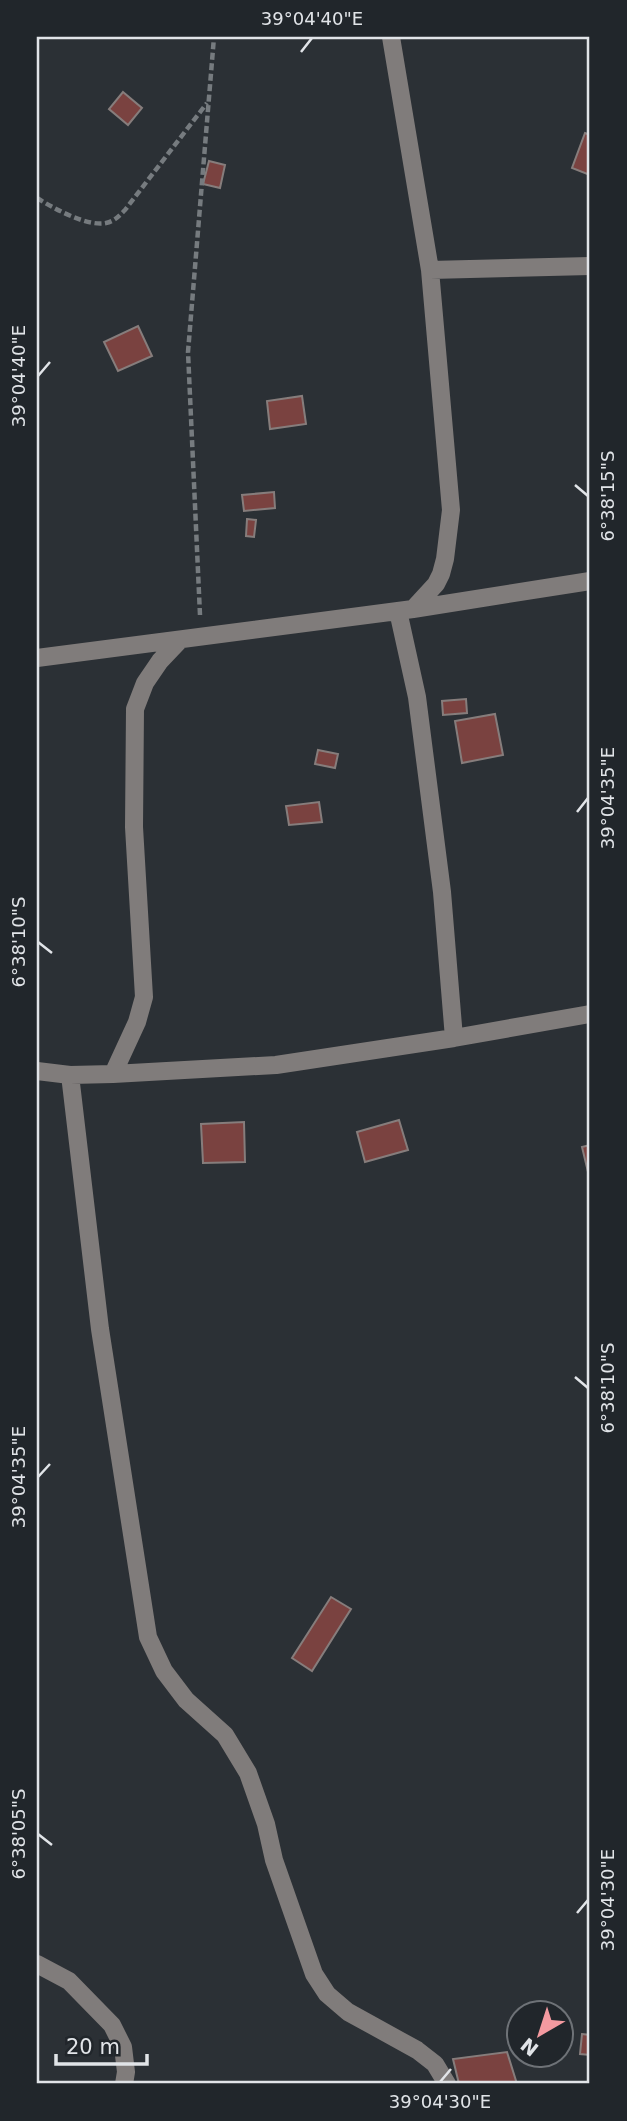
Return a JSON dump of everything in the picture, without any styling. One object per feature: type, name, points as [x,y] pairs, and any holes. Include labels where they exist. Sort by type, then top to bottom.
[{"type":"street","points":[[391,37],[430,270],[451,510],[441,574],[436,584],[405,610]]},
{"type":"street","points":[[430,270],[590,266]]},
{"type":"street","points":[[37,658],[405,610],[590,581]]},
{"type":"street","points":[[405,610],[442,892],[454,1038]]},
{"type":"street","points":[[113,1074],[137,1022],[144,998],[134,827],[135,709],[145,683],[179,640]]},
{"type":"street","points":[[37,1071],[69,1075],[113,1074],[276,1065],[590,1014]]},
{"type":"street","points":[[69,1075],[100,1329],[149,1637],[164,1671],[186,1700],[225,1735],[247,1773],[266,1824],[274,1860],[314,1974],[320,1984],[327,1994],[348,2012],[417,2050],[435,2064],[447,2084]]},
{"type":"street","points":[[37,1964],[69,1981],[112,2025],[123,2046],[126,2073],[124,2084]]},
{"type":"path","points":[[201,635],[188,352],[214,37]]},
{"type":"path","points":[[37,198],[71,217],[103,224],[111,222],[125,210],[208,103]]},
{"type":"building","points":[[123,92],[142,108],[128,125],[109,109]]},
{"type":"building","points":[[585,133],[590,135],[590,175],[572,168]]},
{"type":"building","points":[[209,161],[225,165],[220,188],[203,184]]},
{"type":"building","points":[[138,326],[152,356],[118,371],[104,342]]},
{"type":"building","points":[[302,396],[306,424],[270,429],[267,401]]},
{"type":"building","points":[[274,492],[275,508],[244,511],[242,495]]},
{"type":"building","points":[[247,519],[256,520],[254,537],[246,536]]},
{"type":"building","points":[[466,699],[467,713],[443,715],[442,701]]},
{"type":"building","points":[[495,714],[503,755],[462,763],[455,721]]},
{"type":"building","points":[[318,750],[338,754],[335,768],[315,764]]},
{"type":"building","points":[[319,802],[322,822],[289,825],[286,806]]},
{"type":"building","points":[[399,1120],[408,1150],[365,1162],[357,1132]]},
{"type":"building","points":[[244,1122],[245,1162],[203,1163],[201,1124]]},
{"type":"building","points":[[590,1145],[590,1175],[589,1176],[582,1147]]},
{"type":"building","points":[[331,1597],[351,1609],[312,1671],[292,1658]]},
{"type":"building","points":[[582,2034],[590,2035],[590,2055],[580,2054]]},
{"type":"building","points":[[504,2052],[504,2068],[512,2068],[517,2084],[459,2084],[453,2059]]}]
